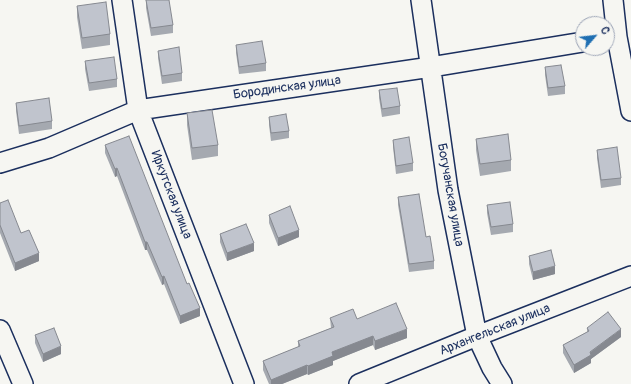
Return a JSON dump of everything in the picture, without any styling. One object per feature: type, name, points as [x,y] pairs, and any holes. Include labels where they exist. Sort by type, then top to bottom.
[{"type":"street","name":"Иркутская улица","points":[[122,0],[138,110],[244,384]]},
{"type":"street","name":"Богучанская улица","points":[[421,0],[448,190],[477,336],[492,368],[502,384]]},
{"type":"street","points":[[613,0],[631,111]]},
{"type":"street","name":"Бородинская улица","points":[[0,163],[49,148],[138,110],[430,67],[575,43]]},
{"type":"street","name":"Архангельская улица","points":[[359,384],[631,276]]},
{"type":"street","points":[[0,330],[23,384]]},
{"type":"building","points":[[146,0],[169,0],[173,25],[151,28]]},
{"type":"building","points":[[106,2],[110,34],[82,38],[77,6]]},
{"type":"building","points":[[262,41],[266,63],[239,67],[236,45]]},
{"type":"building","points":[[179,47],[182,73],[162,76],[158,51]]},
{"type":"building","points":[[114,57],[117,79],[89,83],[85,61]]},
{"type":"building","points":[[561,65],[565,86],[548,88],[545,67]]},
{"type":"building","points":[[397,88],[400,106],[382,109],[379,90]]},
{"type":"building","points":[[49,98],[52,121],[19,126],[16,103]]},
{"type":"building","points":[[212,110],[218,145],[192,148],[187,113]]},
{"type":"building","points":[[286,114],[289,131],[271,133],[269,117]]},
{"type":"building","points":[[508,134],[511,160],[480,164],[476,139]]},
{"type":"building","points":[[129,136],[187,284],[189,283],[200,308],[180,316],[164,276],[162,277],[147,242],[145,242],[117,168],[115,169],[105,145]]},
{"type":"building","points":[[409,137],[413,163],[396,166],[393,140]]},
{"type":"building","points":[[617,147],[621,178],[601,180],[597,150]]},
{"type":"building","points":[[419,194],[426,237],[430,236],[434,261],[409,264],[398,197]]},
{"type":"building","points":[[8,200],[21,233],[29,230],[39,253],[15,263],[0,225],[0,203]]},
{"type":"building","points":[[510,202],[513,224],[491,227],[487,205]]},
{"type":"building","points":[[290,206],[299,230],[278,238],[269,215]]},
{"type":"building","points":[[246,224],[254,243],[227,253],[220,234]]},
{"type":"building","points":[[551,250],[555,266],[533,272],[529,256]]},
{"type":"building","points":[[396,303],[407,329],[375,341],[373,336],[332,352],[333,356],[271,380],[263,361],[300,346],[298,341],[334,327],[330,318],[353,309],[357,319]]},
{"type":"building","points":[[608,312],[621,329],[590,352],[591,355],[574,365],[563,345],[589,331],[587,328]]},
{"type":"building","points":[[54,328],[61,346],[43,354],[35,335]]}]
